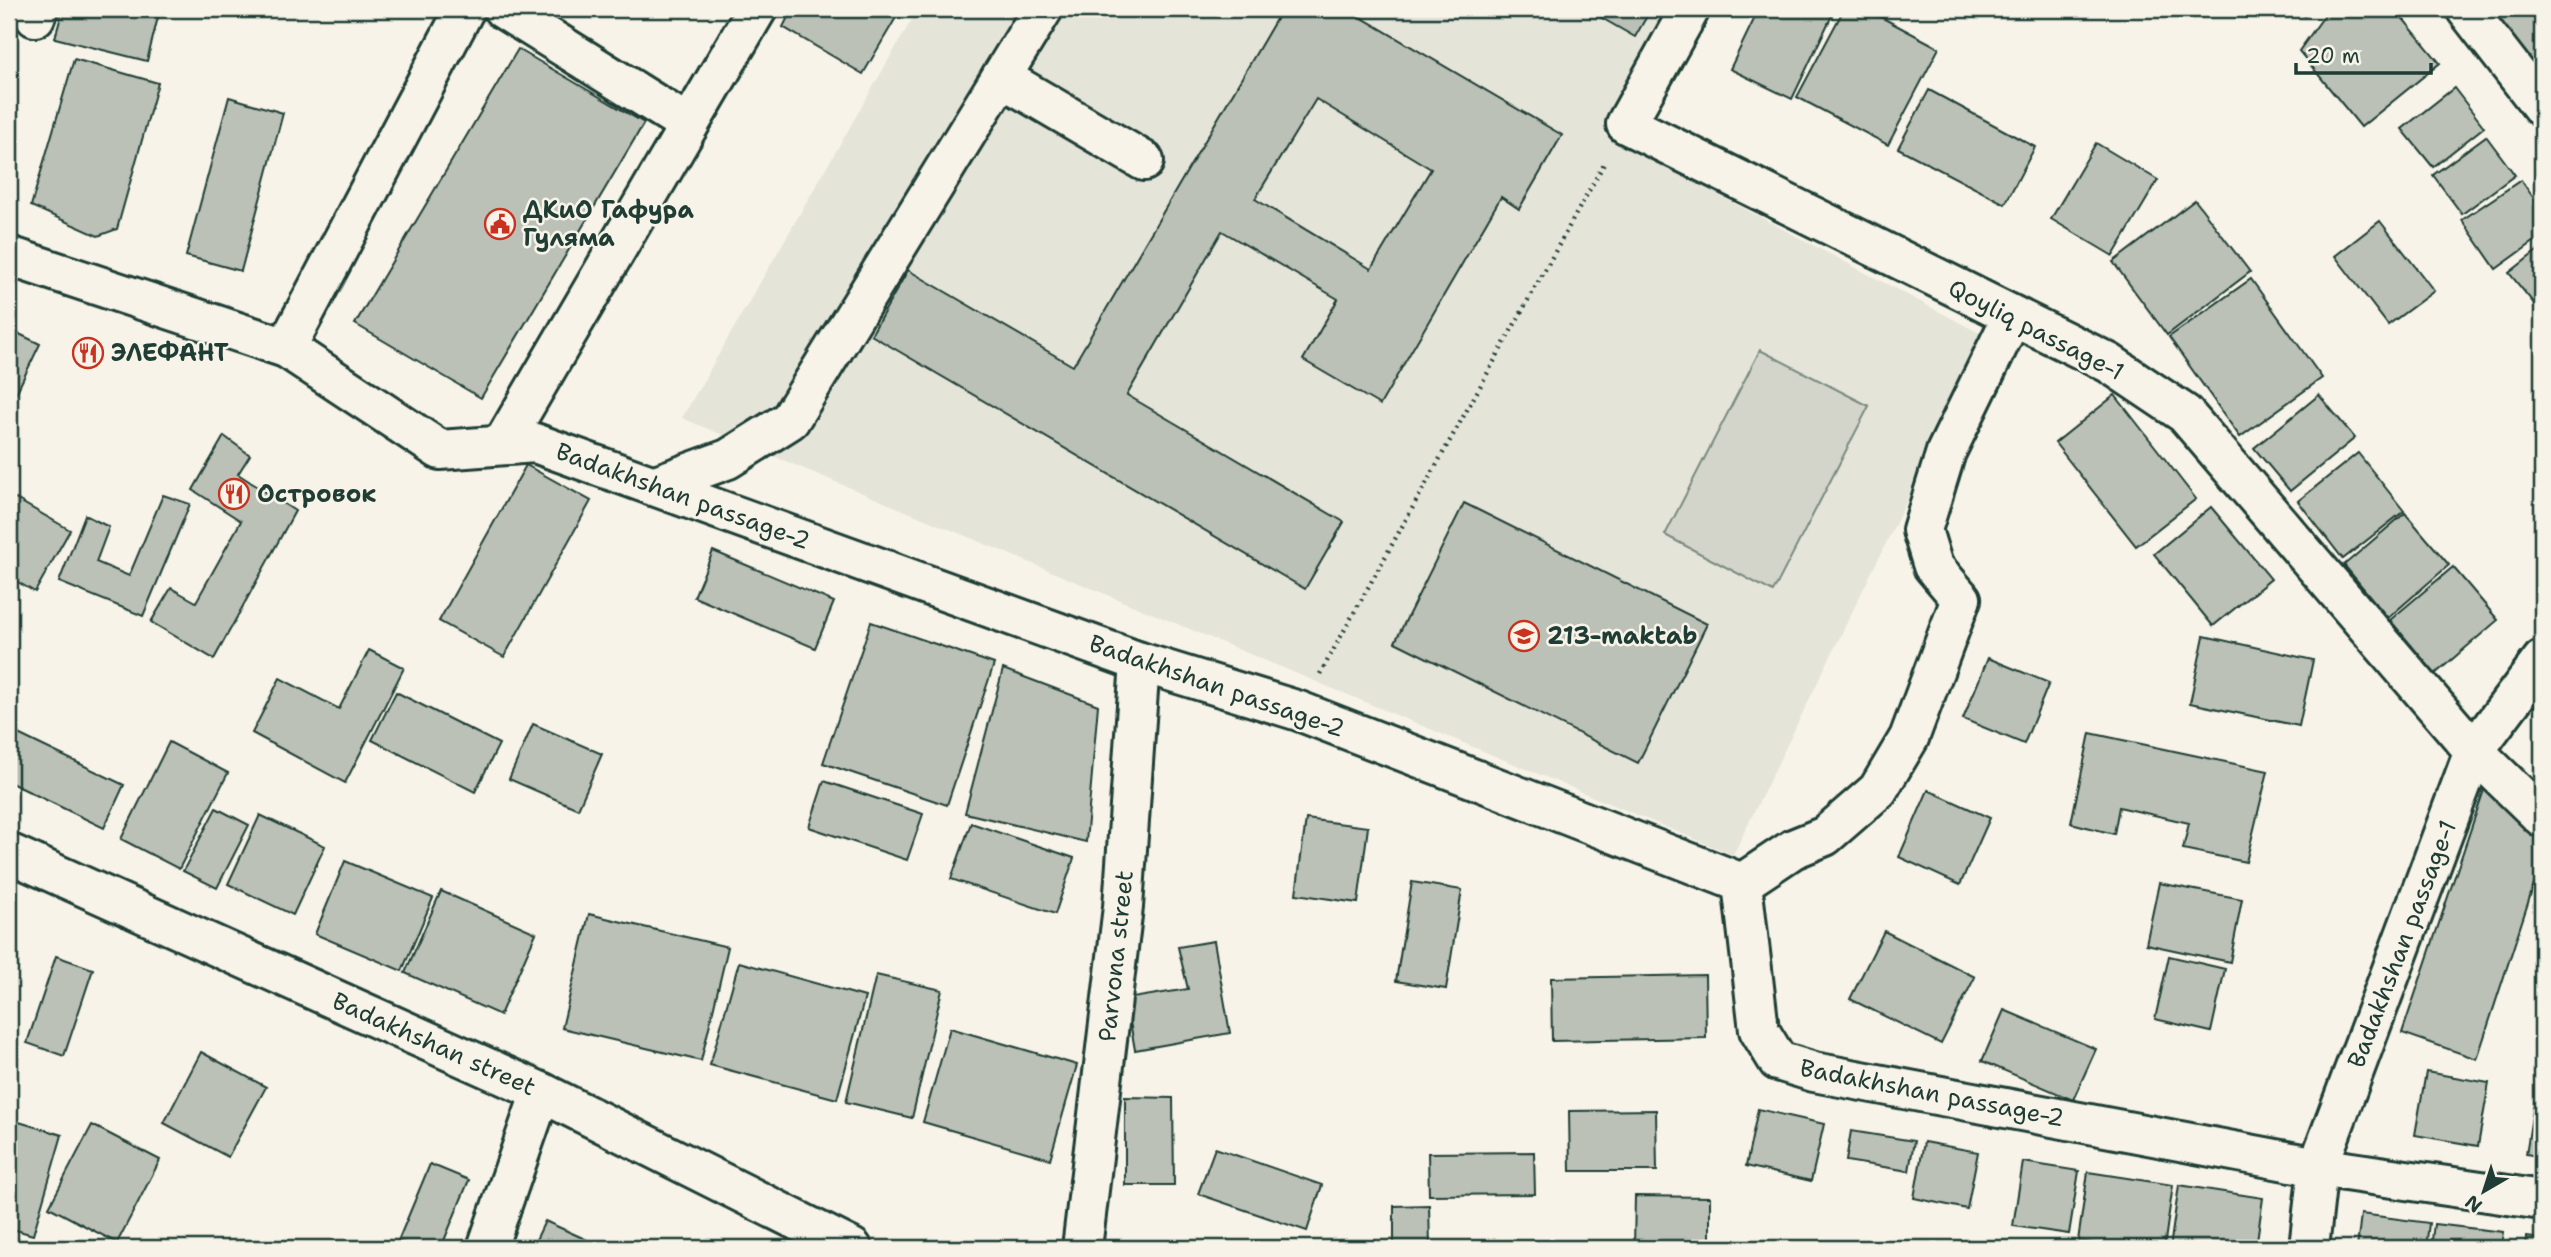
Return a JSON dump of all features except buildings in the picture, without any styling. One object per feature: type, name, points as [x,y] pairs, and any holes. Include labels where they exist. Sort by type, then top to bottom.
[{"type":"street","points":[[286,348],[465,9]]},
{"type":"street","points":[[503,9],[688,125]]},
{"type":"street","points":[[502,445],[757,9]]},
{"type":"street","points":[[653,486],[728,459],[790,420],[1043,9]]},
{"type":"street","points":[[1626,124],[1690,9]]},
{"type":"street","points":[[2466,9],[2542,107]]},
{"type":"street","points":[[1001,77],[1144,161]]},
{"type":"street","name":"Qoyliq passage-1","points":[[1626,124],[2109,363],[2185,414],[2474,751],[2542,817]]},
{"type":"street","name":"Badakhshan passage-2","points":[[9,256],[286,348],[440,450],[535,443],[1140,662],[1299,711],[1742,883],[1759,1030],[1778,1061],[1814,1072],[2318,1167],[2542,1200]]},
{"type":"street","points":[[1742,883],[1793,849],[1825,836],[1843,821],[1878,790],[1909,738],[1961,599],[1933,566],[1922,530],[1946,452],[2012,317]]},
{"type":"street","name":"Badakhshan passage-1","points":[[2309,1248],[2318,1167],[2474,751],[2542,660]]},
{"type":"street","name":"Parvona street","points":[[1082,1248],[1123,906],[1140,662]]},
{"type":"street","name":"Badakhshan street","points":[[9,853],[541,1093],[852,1248]]},
{"type":"street","points":[[487,1248],[541,1093]]},
{"type":"path","points":[[1299,711],[1626,124]]},
{"type":"shaded area","name":"213-maktab","points":[[918,9],[1666,9],[1605,135],[1987,337],[1733,855],[682,418]]},
{"type":"shaded area","points":[[1760,350],[1869,406],[1773,592],[1665,535]]},
{"type":"place","name":"ДКиО Гафура Гуляма","points":[[500,224]]},
{"type":"place","name":"ЭЛЕФАНТ","points":[[88,353]]},
{"type":"place","name":"Островок","points":[[234,494]]},
{"type":"place","name":"213-maktab","points":[[1524,636]]}]
